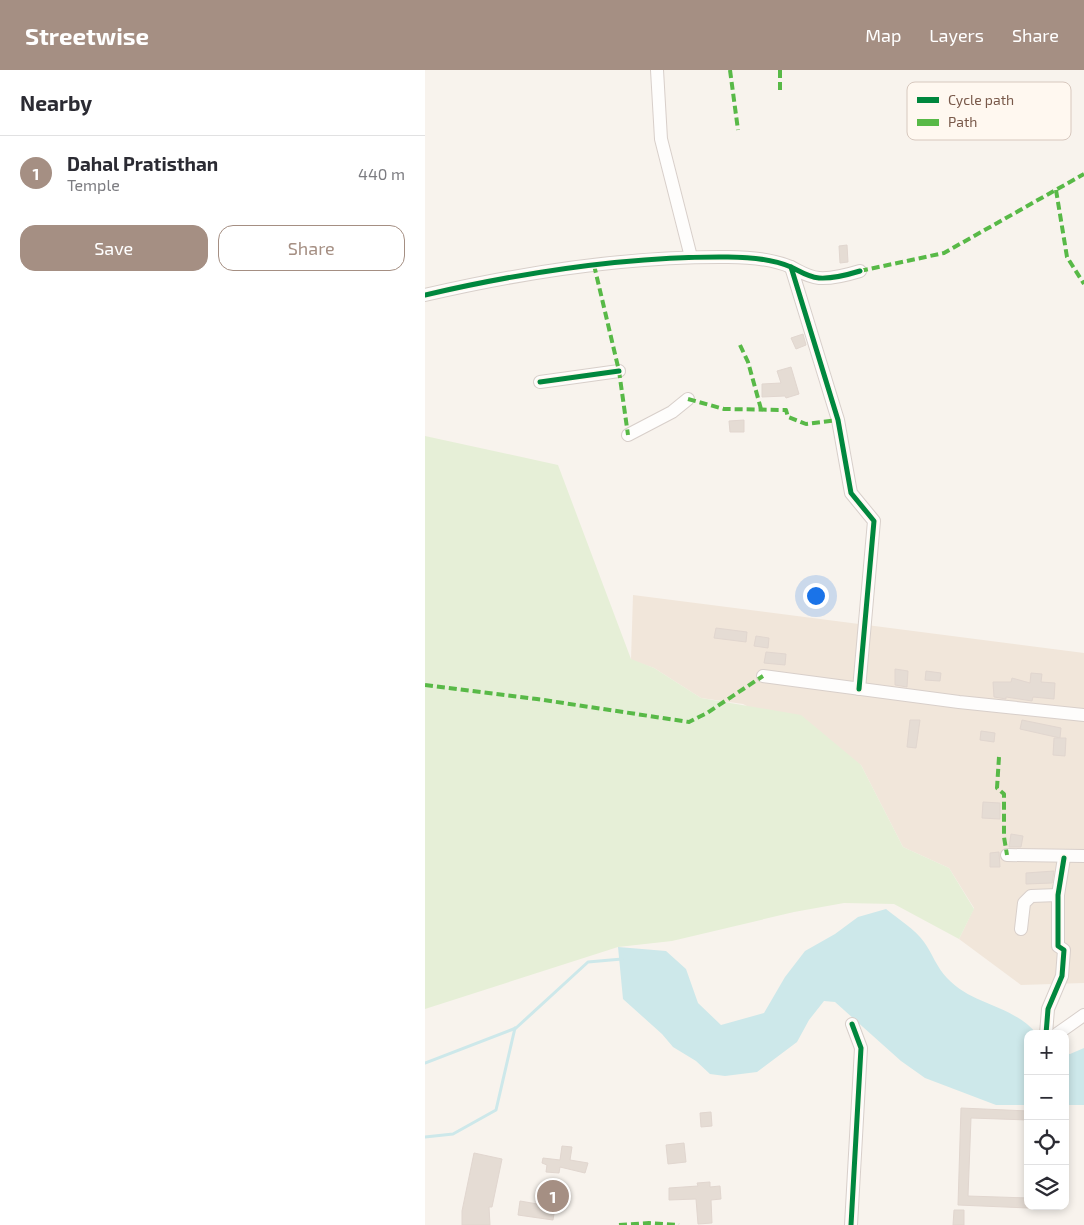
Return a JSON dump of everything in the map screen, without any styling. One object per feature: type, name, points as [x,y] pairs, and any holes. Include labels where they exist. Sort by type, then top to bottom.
[{"type":"street","points":[[657,70],[661,138],[691,257]]},
{"type":"street","points":[[425,295],[493,279],[593,265],[691,257],[746,257],[791,267],[803,274],[819,278],[840,277],[860,271]]},
{"type":"street","points":[[791,267],[837,420],[851,493],[874,521],[859,689]]},
{"type":"street","points":[[540,382],[619,371]]},
{"type":"street","points":[[628,436],[672,412],[688,399]]},
{"type":"street","points":[[763,676],[1084,715]]},
{"type":"street","points":[[1007,855],[1064,858],[1084,856]]},
{"type":"street","points":[[1046,1030],[1048,1009],[1062,976],[1064,950],[1058,946],[1058,895],[1064,858]]},
{"type":"street","points":[[1021,929],[1024,903],[1031,896],[1058,895]]},
{"type":"street","points":[[1063,1030],[1084,1015]]},
{"type":"street","points":[[851,1225],[861,1048],[852,1024]]},
{"type":"shaded area","points":[[633,595],[1084,653],[1084,983],[1021,985],[959,939],[974,908],[949,868],[903,847],[861,765],[743,704],[701,698],[654,668],[631,660]]},
{"type":"green space","points":[[425,436],[558,465],[631,659],[654,668],[701,698],[801,715],[861,765],[903,847],[949,868],[974,909],[959,939],[894,904],[844,903],[794,912],[672,941],[618,947],[425,1009]]},
{"type":"water","points":[[886,909],[920,937],[943,974],[957,987],[980,1000],[1004,1010],[1027,1024],[1033,1030],[1024,1030],[1024,1105],[996,1105],[925,1078],[901,1061],[835,1002],[824,1001],[809,1020],[797,1042],[757,1072],[725,1076],[710,1074],[696,1061],[673,1047],[662,1034],[623,999],[618,947],[666,951],[686,969],[698,1003],[721,1025],[764,1013],[785,977],[805,951],[835,934],[858,917]]},
{"type":"water","points":[[1084,1048],[1084,1105],[1069,1105],[1070,1054]]},
{"type":"building","points":[[847,245],[848,262],[840,263],[839,246]]},
{"type":"building","points":[[803,334],[806,345],[796,349],[791,338]]},
{"type":"building","points":[[791,367],[799,394],[786,398],[785,396],[762,397],[762,384],[781,383],[777,371]]},
{"type":"building","points":[[744,420],[744,432],[730,432],[729,421]]},
{"type":"building","points":[[716,628],[747,632],[746,642],[714,638]]},
{"type":"building","points":[[756,636],[769,638],[768,648],[754,646]]},
{"type":"building","points":[[766,652],[786,654],[785,665],[764,663]]},
{"type":"building","points":[[895,669],[908,671],[907,687],[895,685]]},
{"type":"building","points":[[926,671],[941,673],[940,681],[925,680]]},
{"type":"building","points":[[1031,673],[1042,674],[1041,682],[1055,683],[1054,699],[1033,697],[1032,701],[994,697],[993,682],[1011,682],[1012,678],[1030,683]]},
{"type":"building","points":[[910,720],[920,720],[916,748],[907,747]]},
{"type":"building","points":[[1022,720],[1061,728],[1060,738],[1020,729]]},
{"type":"building","points":[[981,731],[995,733],[994,742],[980,740]]},
{"type":"building","points":[[1054,738],[1066,738],[1065,756],[1053,755]]},
{"type":"building","points":[[983,802],[1000,803],[1000,819],[982,818]]},
{"type":"building","points":[[1011,834],[1023,836],[1021,847],[1009,847]]},
{"type":"building","points":[[999,852],[1000,867],[990,867],[990,853]]},
{"type":"building","points":[[1054,871],[1052,883],[1026,884],[1026,873]]},
{"type":"building","points":[[961,1108],[1024,1111],[1024,1120],[971,1118],[968,1196],[1024,1198],[1024,1208],[958,1205]]},
{"type":"building","points":[[711,1112],[712,1126],[701,1127],[700,1113]]},
{"type":"building","points":[[684,1143],[686,1162],[668,1164],[666,1145]]},
{"type":"building","points":[[562,1146],[572,1147],[570,1160],[588,1163],[585,1173],[560,1167],[559,1173],[546,1172],[547,1165],[542,1163],[543,1158],[560,1160]]},
{"type":"building","points":[[474,1153],[502,1159],[492,1207],[489,1207],[490,1225],[462,1225],[462,1211]]},
{"type":"building","points":[[710,1182],[710,1187],[720,1186],[721,1199],[711,1200],[712,1223],[698,1224],[696,1199],[669,1200],[669,1188],[698,1186],[697,1183]]},
{"type":"building","points":[[520,1201],[555,1207],[553,1220],[518,1215]]},
{"type":"building","points":[[954,1210],[964,1210],[964,1225],[953,1225]]},
{"type":"waterway","points":[[425,1063],[516,1028],[588,962],[622,959]]},
{"type":"waterway","points":[[425,1137],[453,1134],[496,1110],[515,1028]]},
{"type":"marked path","points":[[730,70],[738,130]]},
{"type":"marked path","points":[[780,70],[780,94]]},
{"type":"marked path","points":[[860,271],[944,253],[1084,174]]},
{"type":"marked path","points":[[1056,190],[1067,257],[1084,284]]},
{"type":"marked path","points":[[594,265],[619,371],[628,435]]},
{"type":"marked path","points":[[740,345],[748,362],[761,409]]},
{"type":"marked path","points":[[688,399],[724,409],[786,410],[788,417],[806,424],[838,420]]},
{"type":"marked path","points":[[425,685],[537,699],[689,722],[707,713],[763,676]]},
{"type":"marked path","points":[[999,757],[997,788],[1004,794],[1004,837],[1007,855]]},
{"type":"marked path","points":[[619,1225],[649,1223],[679,1225]]},
{"type":"cycle path","points":[[425,295],[537,273],[652,259],[690,257],[752,258],[784,264],[819,278],[835,277],[860,271]]},
{"type":"cycle path","points":[[791,267],[838,420],[851,493],[874,521],[859,689]]},
{"type":"cycle path","points":[[540,382],[619,371]]},
{"type":"cycle path","points":[[1046,1030],[1048,1009],[1062,976],[1064,950],[1058,946],[1058,895],[1064,858]]},
{"type":"cycle path","points":[[851,1225],[861,1048],[852,1024]]},
{"type":"place","name":"Dahal Pratisthan","points":[[553,1196]]}]
